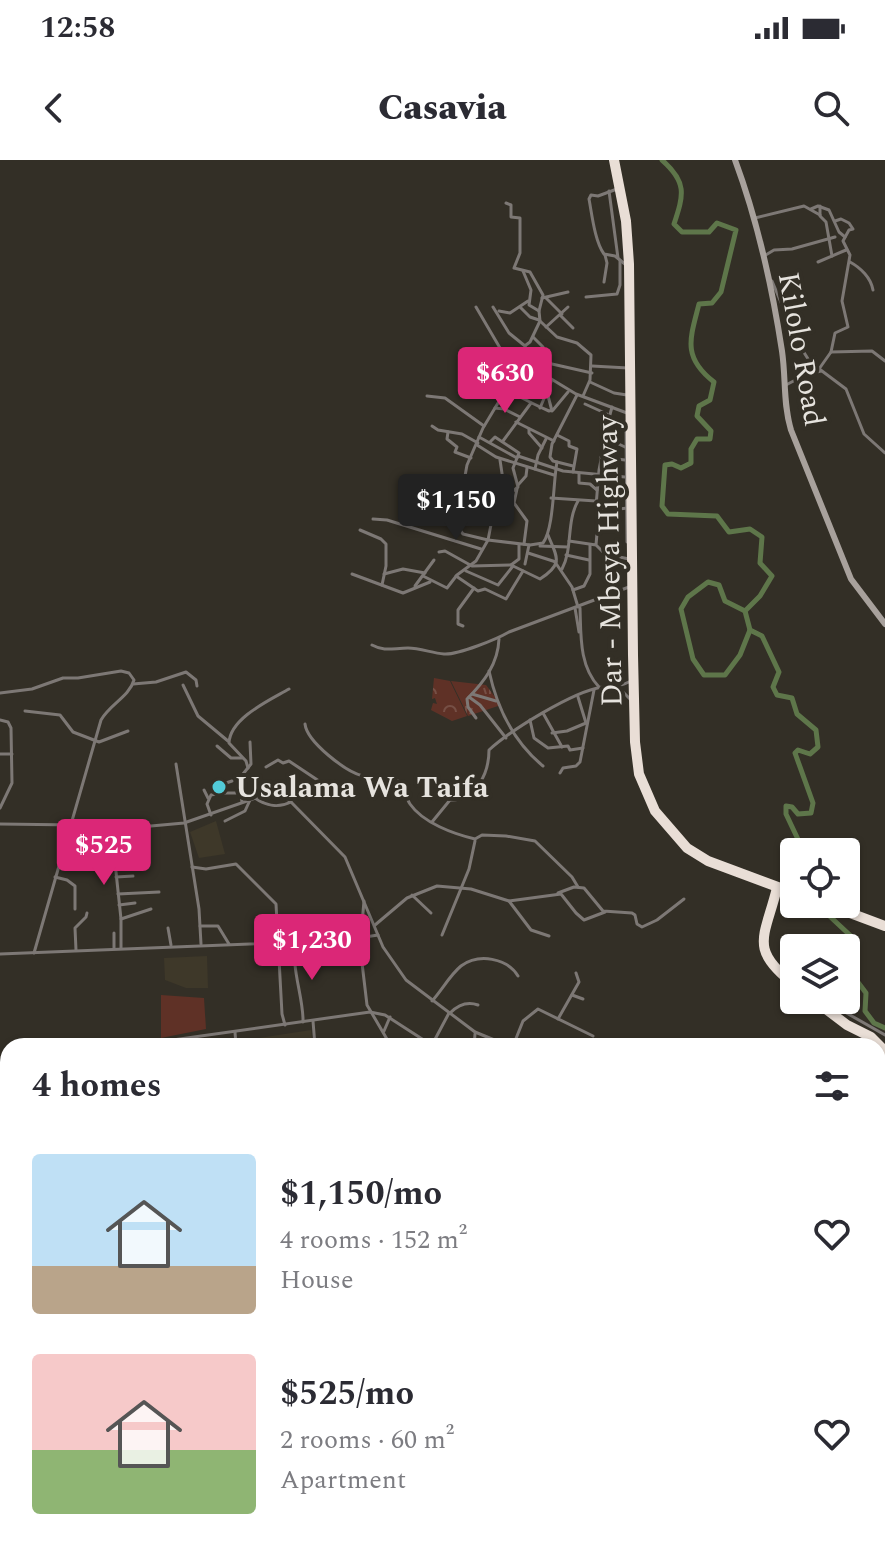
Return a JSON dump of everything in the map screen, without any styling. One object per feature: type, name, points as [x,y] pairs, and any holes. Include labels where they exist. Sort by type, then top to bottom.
[{"type":"highway","name":"Dar - Mbeya Highway","points":[[614,160],[631,369],[629,508],[639,774],[662,823],[695,853],[766,883],[777,898],[780,897]]},
{"type":"highway","points":[[777,898],[763,946],[771,965],[780,972]]},
{"type":"highway","points":[[860,916],[884,924]]},
{"type":"highway","points":[[832,1014],[872,1038]]},
{"type":"main road","name":"Kilolo Road","points":[[735,160],[764,256],[782,350],[785,411],[791,430],[847,569],[859,592],[885,624]]},
{"type":"street","points":[[604,282],[607,263],[598,245],[589,198],[615,189]]},
{"type":"street","points":[[506,203],[511,205],[511,217],[520,218],[520,253],[514,268],[530,272],[544,298],[573,328]]},
{"type":"street","points":[[755,218],[807,206],[826,221],[832,256]]},
{"type":"street","points":[[811,210],[820,206],[829,210],[839,233],[845,237]]},
{"type":"street","points":[[820,206],[820,215]]},
{"type":"street","points":[[784,386],[820,370],[831,352],[835,333],[848,327],[842,301],[844,279],[850,262],[843,242],[849,230],[853,229],[850,223],[841,219],[835,221]]},
{"type":"street","points":[[764,256],[774,250],[792,249],[835,237]]},
{"type":"street","points":[[818,262],[847,249]]},
{"type":"street","points":[[605,255],[622,262],[620,285],[615,295]]},
{"type":"street","points":[[850,262],[865,274],[873,290]]},
{"type":"street","points":[[523,271],[530,288],[530,306],[539,311]]},
{"type":"street","points":[[768,277],[777,287],[795,340],[810,362],[846,389],[864,434],[884,449]]},
{"type":"street","points":[[544,298],[568,292]]},
{"type":"street","points":[[586,297],[599,294],[625,299]]},
{"type":"street","points":[[520,360],[540,321],[539,311],[544,298]]},
{"type":"street","points":[[530,300],[510,313],[494,309],[509,333],[555,365],[592,373]]},
{"type":"street","points":[[476,307],[497,345],[503,350],[569,391],[629,413],[625,447],[629,508],[599,510]]},
{"type":"street","points":[[520,307],[561,339],[577,343],[591,355],[590,382],[557,435],[551,460]]},
{"type":"street","points":[[546,327],[568,307]]},
{"type":"street","points":[[533,337],[543,347],[546,369],[542,374]]},
{"type":"street","points":[[831,352],[872,349],[885,361]]},
{"type":"street","points":[[499,383],[506,368],[503,350]]},
{"type":"street","points":[[592,366],[631,369]]},
{"type":"street","points":[[477,370],[485,378],[540,408],[552,411]]},
{"type":"street","points":[[540,408],[552,381]]},
{"type":"street","points":[[590,382],[614,393],[631,395]]},
{"type":"street","points":[[507,388],[484,427],[466,469],[460,530],[463,534],[488,540],[568,547]]},
{"type":"street","points":[[547,391],[560,401]]},
{"type":"street","points":[[547,391],[552,411]]},
{"type":"street","points":[[552,411],[569,391]]},
{"type":"street","points":[[427,396],[445,398],[484,427]]},
{"type":"street","points":[[503,441],[531,403]]},
{"type":"street","points":[[585,404],[608,415]]},
{"type":"street","points":[[573,590],[585,584],[590,574],[589,560],[599,510],[596,501],[604,429],[612,407]]},
{"type":"street","points":[[495,408],[520,417]]},
{"type":"street","points":[[516,422],[554,441]]},
{"type":"street","points":[[432,426],[464,435],[514,464],[554,475]]},
{"type":"street","points":[[529,427],[529,433],[542,448]]},
{"type":"street","points":[[448,432],[447,439],[457,447],[455,452],[471,459]]},
{"type":"street","points":[[557,435],[577,449],[573,472]]},
{"type":"street","points":[[464,570],[498,585],[519,559],[524,544],[527,521],[514,503],[518,486],[514,464],[519,451],[494,436],[490,442]]},
{"type":"street","points":[[535,469],[547,438]]},
{"type":"street","points":[[605,439],[625,447]]},
{"type":"street","points":[[478,442],[490,442],[517,457],[556,469],[599,477],[625,477]]},
{"type":"street","points":[[538,457],[573,466]]},
{"type":"street","points":[[601,457],[625,460]]},
{"type":"street","points":[[500,458],[503,480],[511,493]]},
{"type":"street","points":[[534,555],[548,535],[557,462]]},
{"type":"street","points":[[472,566],[488,540],[496,499],[511,493],[518,486],[526,476],[528,467]]},
{"type":"street","points":[[579,473],[579,483],[591,485],[592,489],[597,490]]},
{"type":"street","points":[[551,498],[596,501]]},
{"type":"street","points":[[384,574],[403,569],[424,574],[432,582],[447,588],[456,576],[472,566],[512,566],[540,579],[559,565],[566,555],[573,511],[578,501]]},
{"type":"street","points":[[373,519],[387,520],[481,549]]},
{"type":"street","points":[[360,530],[385,543],[387,564],[382,585]]},
{"type":"street","points":[[548,535],[557,551],[559,565],[573,590],[587,668],[599,687]]},
{"type":"street","points":[[569,541],[593,545],[605,554],[632,556]]},
{"type":"street","points":[[524,544],[528,553],[525,564]]},
{"type":"street","points":[[439,552],[445,551],[472,566]]},
{"type":"street","points":[[528,553],[559,565]]},
{"type":"street","points":[[566,555],[589,560]]},
{"type":"street","points":[[414,588],[434,560]]},
{"type":"street","points":[[456,576],[479,591],[485,589],[506,599],[523,571]]},
{"type":"street","points":[[352,574],[403,593],[432,582]]},
{"type":"street","points":[[372,645],[387,650],[407,648],[448,654],[499,639],[512,631],[632,586]]},
{"type":"street","points":[[463,626],[458,624],[458,612],[474,588]]},
{"type":"street","points":[[476,718],[468,707],[471,695],[498,654],[499,639]]},
{"type":"street","points":[[0,693],[32,689],[63,678],[124,671],[131,675],[133,684]]},
{"type":"street","points":[[489,671],[496,701],[512,731],[543,766]]},
{"type":"street","points":[[34,953],[94,741],[105,713],[133,684],[156,682],[186,672],[196,680],[197,686]]},
{"type":"street","points":[[432,823],[450,800],[459,800],[475,791],[488,766],[489,750],[512,731],[599,687],[618,687],[634,679]]},
{"type":"street","points":[[183,685],[198,717],[228,741],[248,768]]},
{"type":"street","points":[[618,687],[635,704]]},
{"type":"street","points":[[228,741],[231,732],[243,719],[289,689]]},
{"type":"street","points":[[560,773],[563,768],[578,765],[594,690]]},
{"type":"street","points":[[471,695],[496,701]]},
{"type":"street","points":[[471,695],[506,738]]},
{"type":"street","points":[[578,697],[586,723]]},
{"type":"street","points":[[25,711],[60,715],[73,732],[94,741],[102,742],[128,731]]},
{"type":"street","points":[[543,713],[562,747]]},
{"type":"street","points":[[0,720],[10,724],[12,754],[12,783],[0,808]]},
{"type":"street","points":[[530,720],[534,738],[549,749],[568,746],[570,750],[583,748]]},
{"type":"street","points":[[552,733],[586,723]]},
{"type":"street","points":[[305,724],[306,731],[347,770],[400,782],[409,803],[432,823],[475,839],[484,835],[535,841],[572,877],[578,887]]},
{"type":"street","points":[[242,803],[240,777],[251,762],[250,742]]},
{"type":"street","points":[[217,746],[231,758],[242,758]]},
{"type":"street","points":[[0,754],[12,754]]},
{"type":"street","points":[[266,767],[278,760],[283,763],[289,761],[337,793]]},
{"type":"street","points":[[176,764],[201,944]]},
{"type":"street","points":[[221,793],[220,785],[232,781]]},
{"type":"street","points":[[204,790],[211,815]]},
{"type":"street","points":[[0,791],[6,797]]},
{"type":"street","points":[[0,824],[151,826],[184,823],[274,791],[291,802],[345,857],[378,935],[400,973],[475,1032],[490,1038]]},
{"type":"street","points":[[208,798],[221,793],[241,793]]},
{"type":"street","points":[[255,798],[275,806],[291,802]]},
{"type":"street","points":[[225,821],[245,811],[250,800]]},
{"type":"street","points":[[111,825],[121,948]]},
{"type":"street","points":[[442,935],[469,869],[475,839]]},
{"type":"street","points":[[192,867],[206,869],[231,863],[238,865],[276,904],[285,1025]]},
{"type":"street","points":[[116,877],[133,876]]},
{"type":"street","points":[[55,877],[75,886],[75,909]]},
{"type":"street","points":[[374,925],[412,895],[437,886],[460,887],[509,901],[578,887],[585,889],[590,899],[605,912]]},
{"type":"street","points":[[118,894],[159,892]]},
{"type":"street","points":[[558,893],[584,920],[605,912],[632,913],[638,926],[645,926],[684,899]]},
{"type":"street","points":[[412,895],[431,913]]},
{"type":"street","points":[[365,900],[360,938],[370,1012],[387,1038]]},
{"type":"street","points":[[509,901],[531,930],[549,936]]},
{"type":"street","points":[[119,905],[135,903]]},
{"type":"street","points":[[121,919],[151,909]]},
{"type":"street","points":[[76,950],[75,928],[87,913]]},
{"type":"street","points":[[200,926],[218,926],[229,944]]},
{"type":"street","points":[[168,928],[171,945]]},
{"type":"street","points":[[114,933],[114,948]]},
{"type":"street","points":[[0,954],[280,943],[378,935]]},
{"type":"street","points":[[297,941],[295,960],[303,1000],[303,1022]]},
{"type":"street","points":[[432,1001],[459,968],[470,962],[502,961],[513,967],[518,976]]},
{"type":"street","points":[[558,1019],[580,980],[576,973]]},
{"type":"street","points":[[572,995],[583,999]]},
{"type":"street","points":[[436,1038],[456,1007],[478,1005]]},
{"type":"street","points":[[515,1038],[523,1021],[537,1009],[593,1036]]},
{"type":"street","points":[[192,1038],[370,1012],[390,1017],[420,1038]]},
{"type":"street","points":[[848,1014],[885,1035]]},
{"type":"street","points":[[384,1031],[390,1017]]},
{"type":"street","points":[[313,1021],[314,1038]]},
{"type":"street","points":[[235,1032],[235,1038]]},
{"type":"street","points":[[475,1032],[475,1038]]},
{"type":"shaded area","points":[[216,821],[225,854],[199,858],[190,832]]},
{"type":"shaded area","points":[[207,956],[208,988],[186,988],[165,980],[164,958]]},
{"type":"shaded area","points":[[311,1030],[312,1038],[259,1038]]},
{"type":"green space","points":[[434,678],[450,681],[467,716],[452,721],[431,710],[433,703],[437,704],[435,698],[432,699]]},
{"type":"green space","points":[[451,681],[486,685],[501,705],[468,716]]},
{"type":"green space","points":[[161,995],[204,998],[206,1029],[161,1038]]},
{"type":"waterway","points":[[662,160],[676,175],[681,189],[674,224],[682,232],[709,232],[717,223],[736,230],[721,292],[712,303],[699,304],[691,337],[697,364],[714,382],[710,400],[699,406],[697,416],[711,431],[710,439],[697,439],[691,449],[691,463],[681,468],[665,465],[662,506],[668,514],[717,516],[729,532],[750,529],[762,537],[760,563],[772,576],[760,596],[745,611],[750,630],[762,636],[779,672],[773,687],[777,695],[792,698],[797,714],[816,730],[818,747],[810,754],[798,750],[795,753],[813,803],[811,813],[798,814],[792,807],[786,806],[786,814],[797,838]]},
{"type":"waterway","points":[[745,611],[725,601],[719,585],[708,582],[688,597],[681,609],[693,659],[704,675],[725,675],[740,655],[750,630]]},
{"type":"waterway","points":[[832,918],[853,938],[856,948],[846,957],[851,973],[866,993],[865,1011],[874,1023],[885,1028]]},
{"type":"place","name":"Usalama Wa Taifa","points":[[219,787]]}]
